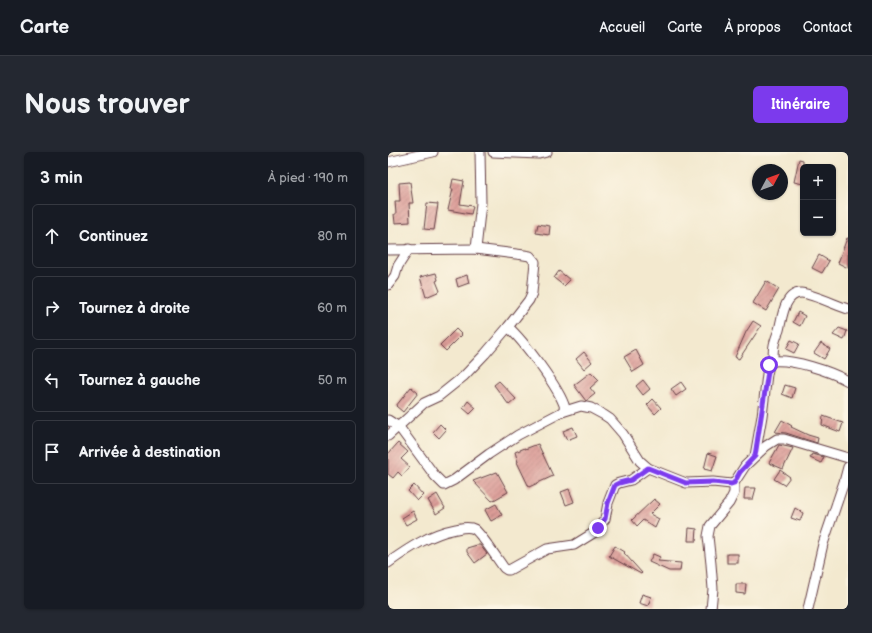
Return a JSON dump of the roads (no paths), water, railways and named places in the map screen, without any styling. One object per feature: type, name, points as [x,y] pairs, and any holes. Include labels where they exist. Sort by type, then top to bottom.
[{"type":"street","points":[[388,162],[433,152]]},
{"type":"street","points":[[476,249],[481,203],[480,152]]},
{"type":"street","points":[[493,152],[539,154],[547,152]]},
{"type":"street","points":[[388,250],[476,249],[530,256],[534,262],[532,293],[529,300],[486,354],[464,376],[439,396],[424,403],[388,436]]},
{"type":"street","points":[[388,285],[395,276],[398,266],[409,250]]},
{"type":"street","points":[[755,456],[767,374],[769,365],[773,360],[773,346],[787,303],[791,297],[800,292],[848,309]]},
{"type":"street","points":[[508,327],[516,333],[558,392],[563,401],[564,408],[562,412]]},
{"type":"street","points":[[773,360],[781,360],[809,366],[831,373],[848,381]]},
{"type":"street","points":[[388,420],[399,427],[435,476],[444,485],[454,480],[518,435],[562,412],[581,406],[591,408],[610,419],[623,434],[640,461],[648,468],[686,483],[734,483]]},
{"type":"street","points":[[711,609],[713,589],[708,536],[710,526],[729,504],[734,493],[734,483],[740,472],[766,446],[777,439],[784,439],[848,458]]},
{"type":"street","points":[[808,609],[823,544],[848,466]]},
{"type":"street","points":[[388,563],[403,552],[430,537],[442,532],[470,527],[475,529],[481,536],[504,568],[510,570],[547,549],[574,545],[595,532],[605,519],[608,503],[615,485],[631,480],[648,468]]}]
